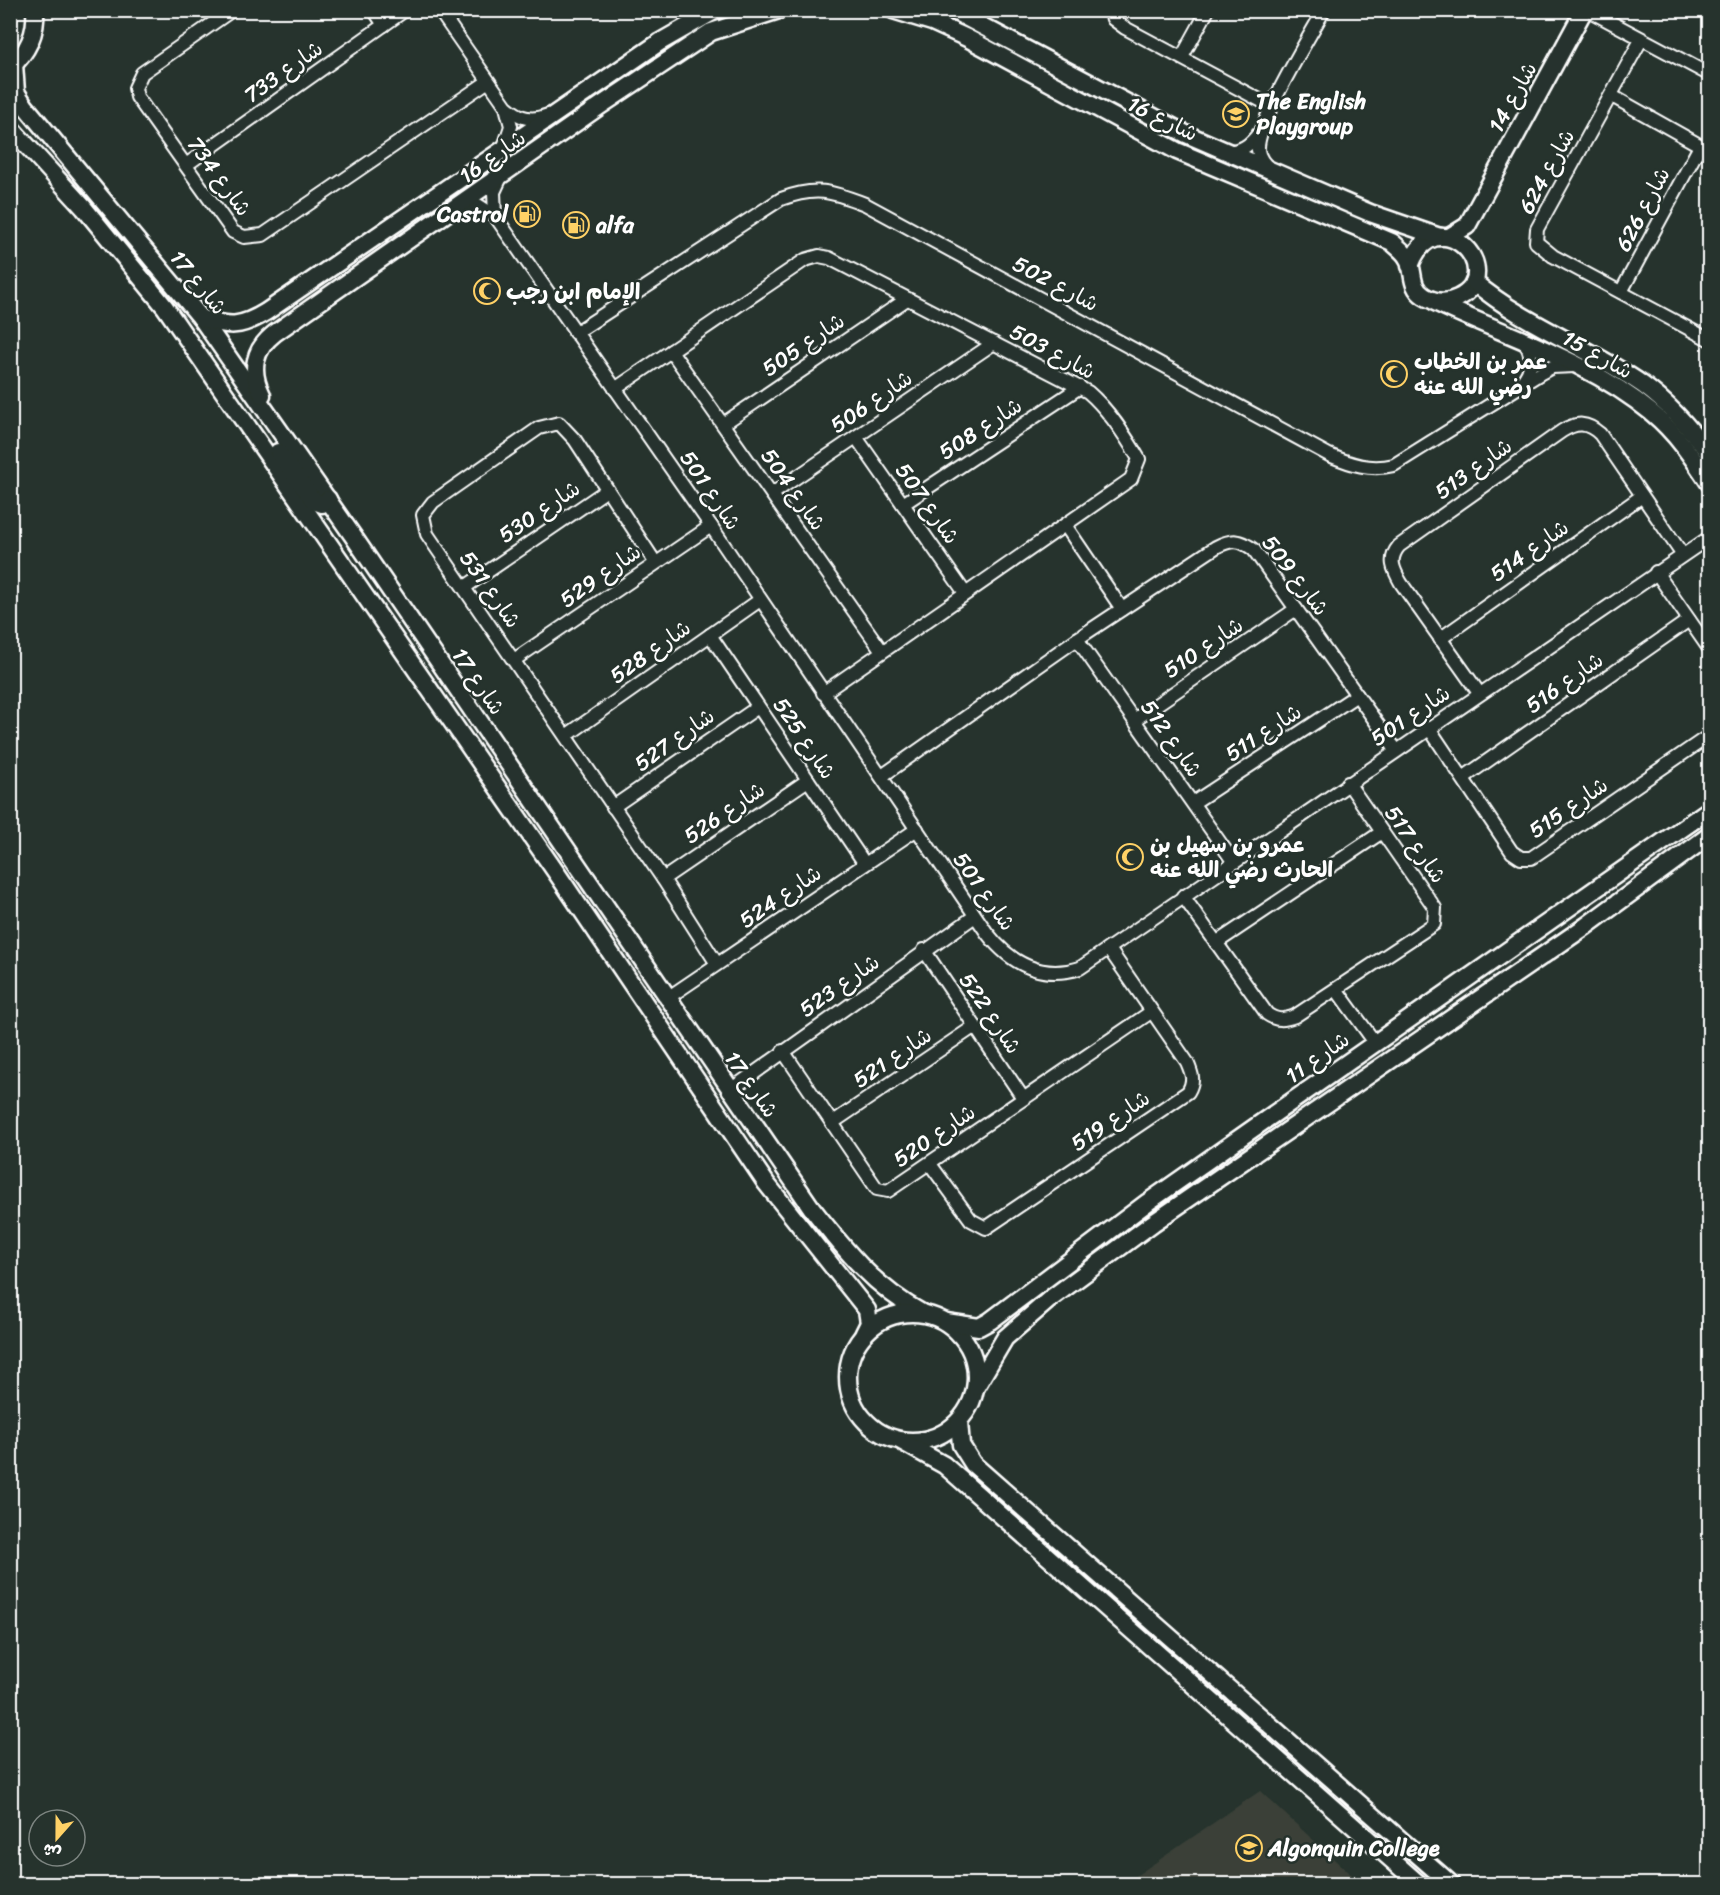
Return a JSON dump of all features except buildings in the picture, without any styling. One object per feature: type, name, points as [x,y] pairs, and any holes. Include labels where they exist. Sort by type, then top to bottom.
[{"type":"street","name":"شارع 734","points":[[232,10],[142,73],[136,82],[137,97],[233,232],[244,237],[263,236],[488,82]]},
{"type":"street","points":[[375,10],[384,25]]},
{"type":"street","name":"شارع 733","points":[[186,165],[405,10]]},
{"type":"street","points":[[439,10],[506,106],[521,117],[531,120],[555,113]]},
{"type":"street","name":"شارع 16","points":[[201,318],[230,326],[248,324],[660,42],[716,10]]},
{"type":"street","name":"شارع 16","points":[[282,433],[255,382],[254,368],[257,354],[264,341],[600,106],[711,32],[779,10]]},
{"type":"street","name":"شارع 16","points":[[893,10],[932,22],[967,38],[1106,115],[1177,151],[1392,242],[1408,258],[1410,266]]},
{"type":"street","name":"شارع 16","points":[[952,10],[1220,150],[1370,213],[1445,237]]},
{"type":"street","points":[[1110,10],[1113,19],[1125,28],[1271,106]]},
{"type":"street","points":[[1182,57],[1208,10]]},
{"type":"street","points":[[1273,172],[1262,162],[1258,152],[1262,129],[1271,106],[1324,10]]},
{"type":"street","points":[[1586,10],[1710,75]]},
{"type":"street","name":"شارع 14","points":[[1445,237],[1467,226],[1586,10]]},
{"type":"street","points":[[12,66],[32,40],[36,14]]},
{"type":"street","points":[[967,38],[984,39],[1038,69],[1046,66],[1048,61]]},
{"type":"street","name":"شارع 624","points":[[1641,40],[1535,237],[1540,248],[1553,256],[1710,340]]},
{"type":"street","name":"شارع 17","points":[[12,66],[16,92],[25,106],[201,318],[328,499],[618,923],[666,999],[810,1207],[841,1245],[887,1292],[922,1313]]},
{"type":"street","points":[[1612,96],[1705,148]]},
{"type":"street","points":[[503,148],[510,137],[511,126],[506,106]]},
{"type":"street","points":[[1106,115],[1113,106],[1119,107],[1163,131],[1186,134]]},
{"type":"street","name":"شارع 17","points":[[10,127],[84,208],[165,307],[558,875],[766,1183],[867,1310],[870,1323],[864,1333]]},
{"type":"street","points":[[1220,150],[1235,151],[1244,148],[1262,129]]},
{"type":"street","name":"شارع 626","points":[[1621,292],[1705,148]]},
{"type":"street","points":[[495,216],[494,192],[501,177]]},
{"type":"street","name":"شارع 502","points":[[575,333],[781,199],[809,191],[824,190],[865,204],[1329,455],[1350,464],[1381,468],[1394,465],[1552,367],[1579,366]]},
{"type":"street","name":"شارع 14","points":[[1470,251],[1479,204]]},
{"type":"street","points":[[458,207],[478,205],[495,216]]},
{"type":"street","points":[[324,299],[319,292],[325,281],[387,239],[408,214]]},
{"type":"street","name":"شارع 501","points":[[495,216],[711,526],[975,916],[1000,950],[1029,968],[1063,973],[1080,968],[1233,861],[1710,537]]},
{"type":"street","points":[[1445,237],[1461,242],[1470,251],[1476,266],[1474,282],[1464,295],[1450,302],[1434,302],[1421,294],[1412,281],[1410,266],[1415,252],[1426,241],[1445,237]]},
{"type":"street","name":"شارع 503","points":[[615,389],[805,260],[819,256],[829,258],[1080,387],[1100,403],[1139,459],[1131,479],[823,693]]},
{"type":"street","name":"شارع 15","points":[[1474,282],[1515,312],[1643,385],[1664,402],[1710,455]]},
{"type":"street","name":"شارع 505","points":[[723,424],[907,298]]},
{"type":"street","name":"شارع 15","points":[[1434,302],[1579,366],[1653,413],[1691,455],[1710,484]]},
{"type":"street","points":[[1520,386],[1531,367],[1531,357],[1523,340]]},
{"type":"street","name":"شارع 506","points":[[772,494],[994,343]]},
{"type":"street","name":"شارع 504","points":[[671,351],[882,651]]},
{"type":"street","name":"شارع 508","points":[[903,504],[1080,387]]},
{"type":"street","name":"شارع 531","points":[[655,562],[566,428],[559,423],[539,428],[433,502],[423,514],[428,534],[663,879],[717,964]]},
{"type":"street","name":"شارع 513","points":[[1479,693],[1392,567],[1393,554],[1399,546],[1572,424],[1590,425],[1600,434],[1682,554]]},
{"type":"street","points":[[249,429],[280,453],[314,501],[322,504],[328,499]]},
{"type":"street","name":"شارع 507","points":[[856,436],[965,593]]},
{"type":"street","name":"شارع 530","points":[[465,587],[608,490]]},
{"type":"street","name":"شارع 514","points":[[1440,639],[1642,496]]},
{"type":"street","points":[[1065,525],[1122,609]]},
{"type":"street","name":"شارع 529","points":[[514,660],[711,526]]},
{"type":"street","name":"شارع 509","points":[[882,776],[1077,639],[1216,547],[1235,540],[1244,542],[1254,550],[1396,750]]},
{"type":"street","points":[[1656,572],[1710,650]]},
{"type":"street","name":"شارع 528","points":[[566,736],[760,600]]},
{"type":"street","name":"شارع 510","points":[[1134,720],[1296,609]]},
{"type":"street","name":"شارع 516","points":[[1463,778],[1689,620]]},
{"type":"street","name":"شارع 525","points":[[710,635],[865,864]]},
{"type":"street","name":"شارع 512","points":[[1077,639],[1233,861]]},
{"type":"street","name":"شارع 511","points":[[1193,803],[1357,695]]},
{"type":"street","name":"شارع 527","points":[[613,807],[758,707]]},
{"type":"street","name":"شارع 515","points":[[1429,728],[1512,852],[1521,858],[1531,858],[1710,735]]},
{"type":"street","name":"شارع 526","points":[[663,879],[808,780]]},
{"type":"street","name":"شارع 517","points":[[1183,896],[1267,1014],[1275,1019],[1285,1020],[1295,1016],[1434,924],[1435,909],[1348,783]]},
{"type":"street","name":"شارع 11","points":[[946,1322],[979,1327],[990,1321],[1148,1202],[1710,809]]},
{"type":"street","name":"شارع 524","points":[[666,999],[917,830]]},
{"type":"street","points":[[1216,942],[1382,832]]},
{"type":"street","name":"شارع 11","points":[[976,1388],[1005,1338],[1050,1299],[1153,1223],[1553,949],[1710,835]]},
{"type":"street","points":[[558,875],[569,872],[580,879],[610,920],[618,923]]},
{"type":"street","points":[[1553,949],[1543,941],[1545,933],[1588,904],[1610,880]]},
{"type":"street","name":"شارع 523","points":[[729,1091],[924,950],[975,916]]},
{"type":"street","name":"شارع 519","points":[[930,1164],[971,1220],[986,1228],[1188,1092],[1193,1075],[1109,949]]},
{"type":"street","name":"شارع 522","points":[[924,950],[1023,1098]]},
{"type":"street","points":[[1445,1023],[1463,1001],[1509,970],[1510,963],[1502,956]]},
{"type":"street","points":[[1336,989],[1376,1044]]},
{"type":"street","name":"شارع 520","points":[[783,1051],[877,1189],[882,1192],[893,1189],[1151,1012]]},
{"type":"street","name":"شارع 521","points":[[832,1123],[975,1026]]},
{"type":"street","points":[[901,1441],[932,1439],[959,1422],[970,1406],[976,1388],[976,1369],[971,1351],[960,1335],[946,1322],[922,1313],[901,1313],[881,1320],[864,1333],[853,1350],[847,1368],[851,1398],[866,1423],[882,1435],[901,1441],[944,1465],[1419,1884]]},
{"type":"street","points":[[959,1422],[961,1445],[973,1464],[1451,1884]]},
{"type":"shaded area","name":"Algonquin College","points":[[1260,1791],[1361,1884],[1124,1884]]},
{"type":"place","name":"The English Playgroup","points":[[1236,114]]},
{"type":"place","name":"Castrol","points":[[527,214]]},
{"type":"place","name":"alfa","points":[[576,225]]},
{"type":"place","name":"الإمام ابن رجب","points":[[487,291]]},
{"type":"place","name":"عمر بن الخطاب رضي الله عنه","points":[[1394,374]]},
{"type":"place","name":"عمرو بن سهيل بن الحارث رضي الله عنه","points":[[1130,857]]},
{"type":"place","name":"Algonquin College","points":[[1249,1848]]}]
